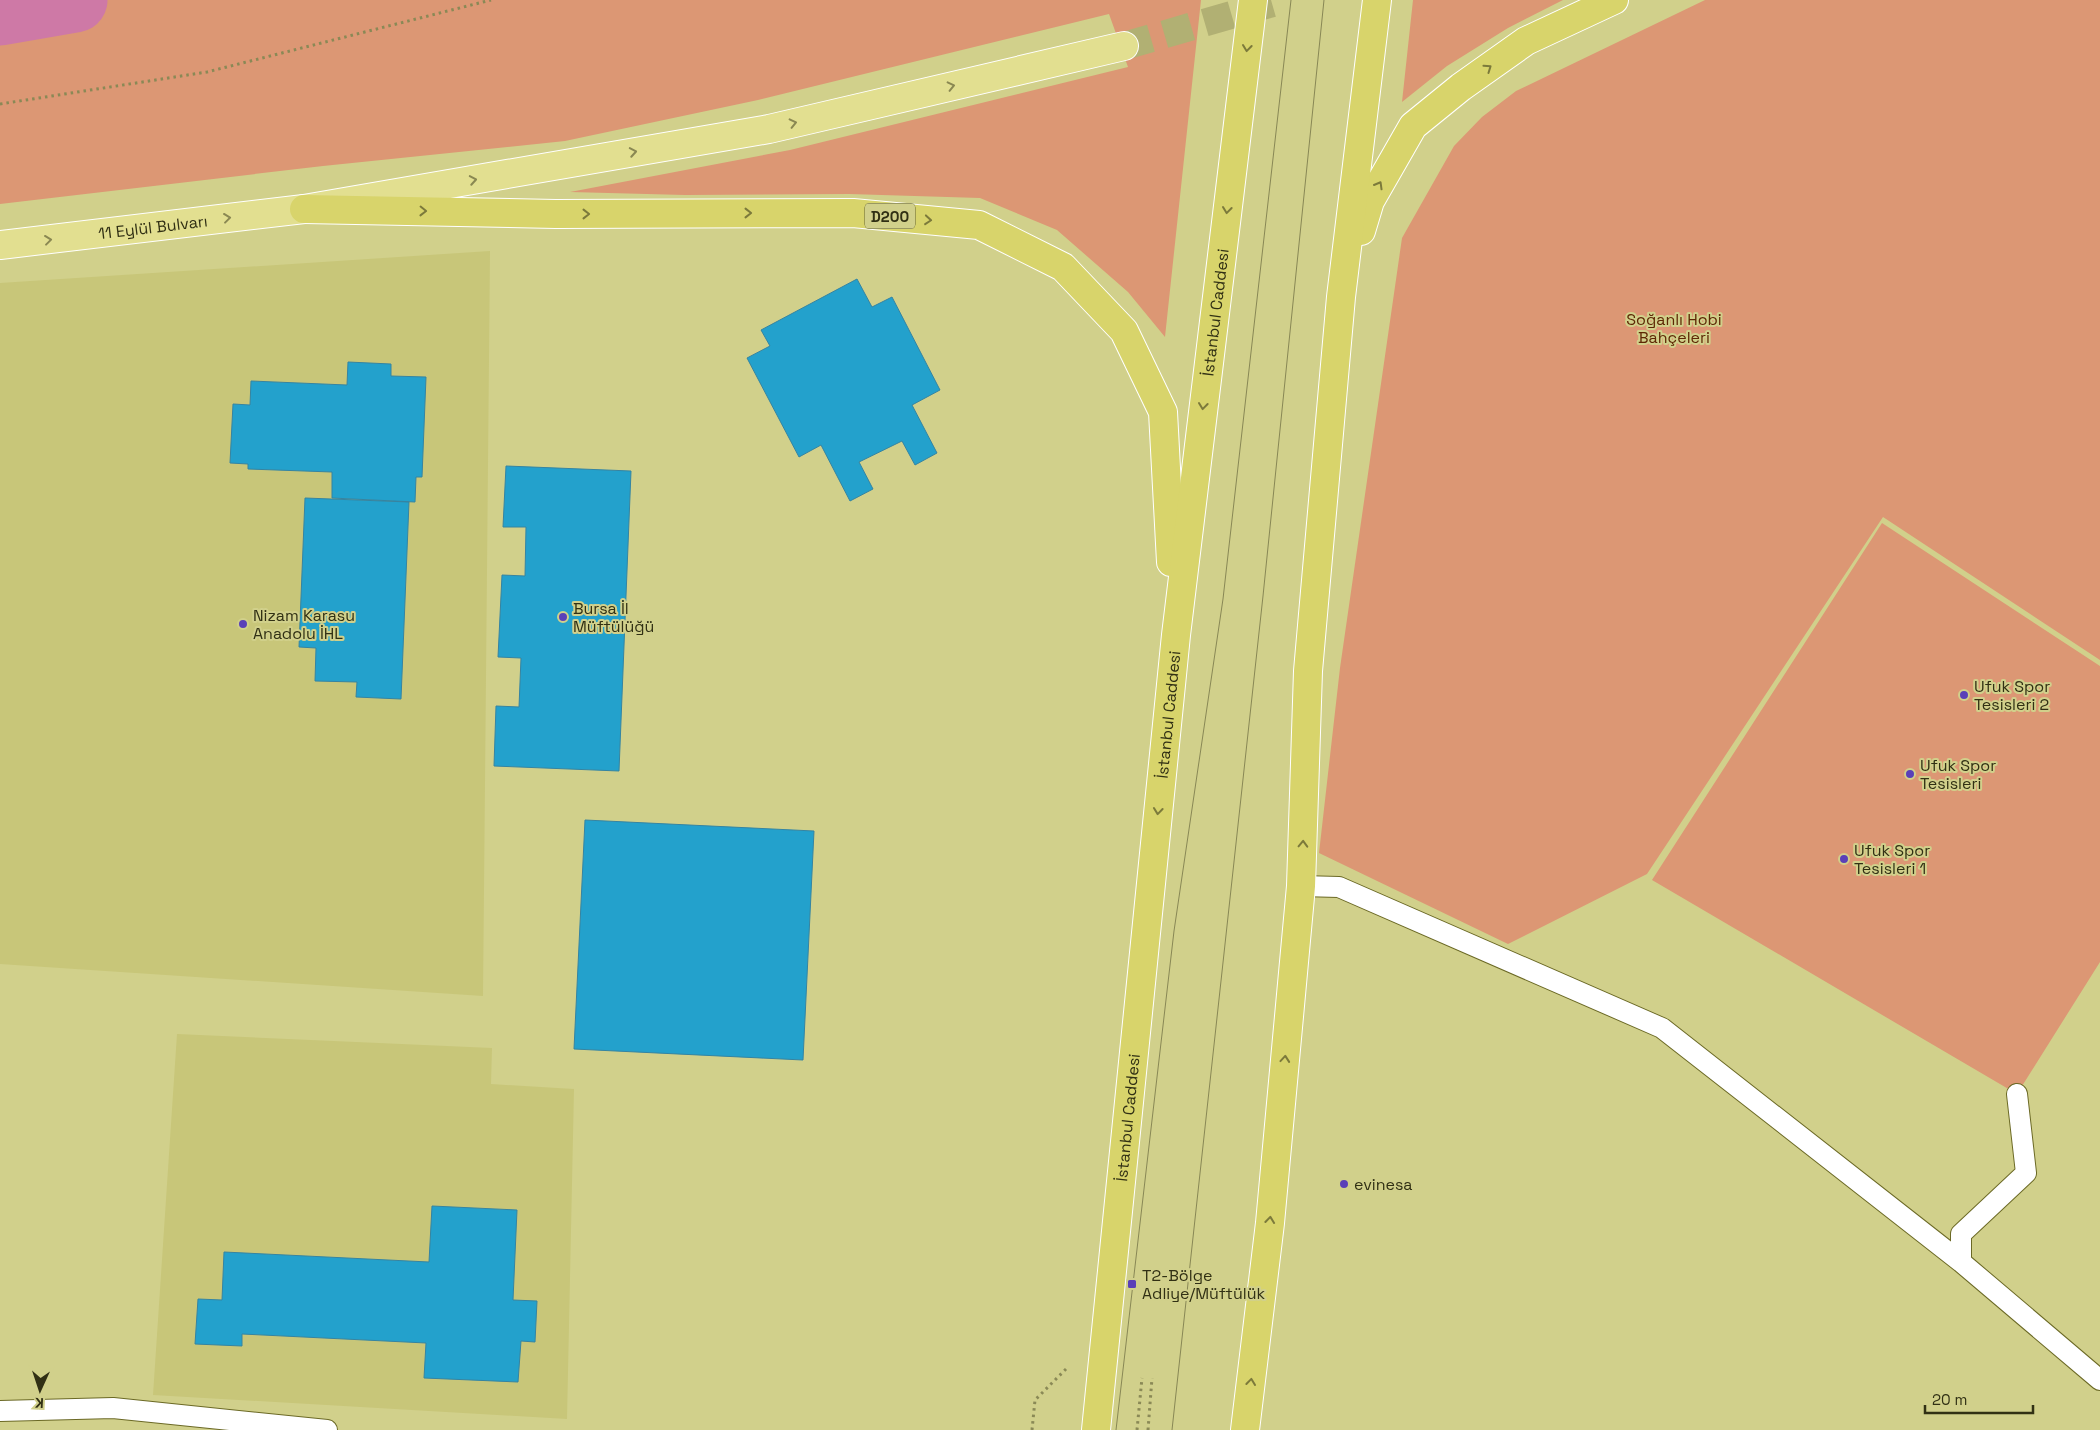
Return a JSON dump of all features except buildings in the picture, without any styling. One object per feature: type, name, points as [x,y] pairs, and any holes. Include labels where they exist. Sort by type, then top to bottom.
[{"type":"highway","name":"İstanbul Caddesi","points":[[1096,1430],[1176,635],[1253,0]]},
{"type":"highway","points":[[1245,1430],[1270,1222],[1301,886],[1308,671],[1341,297],[1377,0]]},
{"type":"highway","points":[[1341,297],[1370,201],[1413,126],[1461,87],[1526,42],[1614,0]]},
{"type":"highway","name":"D200","points":[[304,209],[556,214],[853,212],[979,224],[1063,267],[1124,330],[1163,412],[1176,635]]},
{"type":"main road","name":"11 Eylül Bulvarı","points":[[0,246],[304,209],[769,129],[1124,46]]},
{"type":"lane","points":[[1301,886],[1339,887],[1662,1028],[1961,1262],[2100,1380]]},
{"type":"lane","points":[[1961,1262],[1961,1234],[2026,1173],[2016,1094]]},
{"type":"lane","points":[[0,1411],[113,1408],[327,1430]]},
{"type":"path","points":[[0,104],[207,72],[491,0]]},
{"type":"path","points":[[1137,1430],[1142,1378]]},
{"type":"path","points":[[1148,1430],[1152,1378]]},
{"type":"path","points":[[1032,1430],[1035,1400]]},
{"type":"shaded area","name":"Nizam Karasu Anadolu İHL","points":[[490,251],[483,996],[0,964],[0,283]]},
{"type":"shaded area","points":[[177,1034],[492,1048],[491,1084],[574,1089],[567,1419],[153,1395]]},
{"type":"green space","points":[[0,0],[1201,0],[1165,337],[1128,292],[1057,230],[980,198],[849,194],[685,195],[570,192],[790,150],[1128,67],[1109,14],[758,100],[565,141],[323,166],[0,204]]},
{"type":"green space","points":[[1413,0],[1563,0],[1508,28],[1447,66],[1402,102]]},
{"type":"green space","name":"Soğanlı Hobi Bahçeleri","points":[[1705,0],[2100,0],[2100,660],[1883,517],[1647,874],[1508,944],[1319,853],[1340,668],[1402,238],[1454,146],[1482,117],[1516,91]]},
{"type":"green space","name":"Ufuk Spor Tesisleri","points":[[1882,523],[2100,666],[2100,962],[2017,1094],[1652,880]]},
{"type":"waterway","points":[[0,13],[75,0]]},
{"type":"tunnel","points":[[1124,46],[1283,0]]},
{"type":"tram line","points":[[1116,1430],[1174,931],[1223,599],[1291,0]]},
{"type":"tram line","points":[[1172,1430],[1263,596],[1324,0]]},
{"type":"place","name":"Bursa İl Müftülüğü","points":[[563,617]]},
{"type":"place","name":"Nizam Karasu Anadolu İHL","points":[[243,624]]},
{"type":"place","name":"Ufuk Spor Tesisleri 2","points":[[1964,695]]},
{"type":"place","name":"Ufuk Spor Tesisleri","points":[[1910,774]]},
{"type":"place","name":"Ufuk Spor Tesisleri 1","points":[[1844,859]]},
{"type":"place","name":"evinesa","points":[[1344,1184]]},
{"type":"place","name":"T2-Bölge Adliye/Müftülük","points":[[1132,1284]]}]
